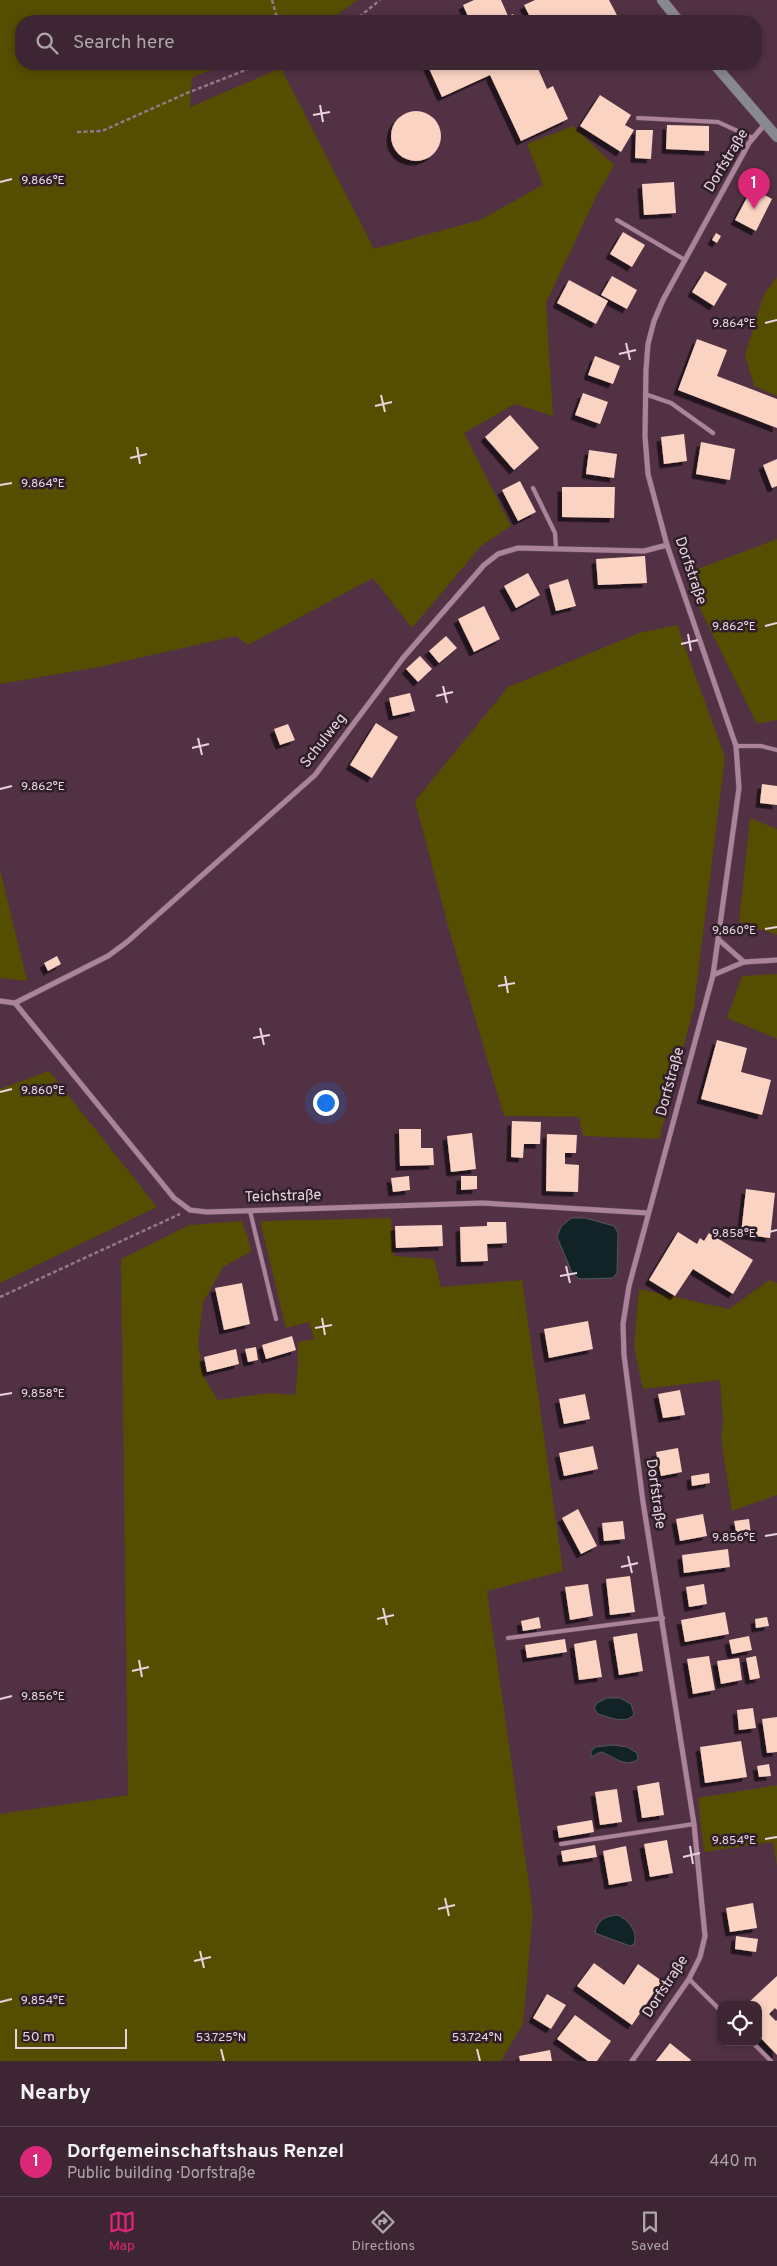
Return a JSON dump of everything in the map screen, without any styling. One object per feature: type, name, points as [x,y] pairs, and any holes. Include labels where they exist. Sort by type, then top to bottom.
[{"type":"main road","points":[[662,0],[674,15]]},
{"type":"main road","points":[[719,70],[777,137]]},
{"type":"street","name":"Dorfstraße","points":[[632,2061],[689,1979],[700,1957],[705,1936],[694,1824],[663,1618],[643,1502],[624,1355],[624,1324],[629,1286],[713,975],[740,788],[736,746],[667,545],[648,474],[645,394],[648,344],[654,321],[685,260],[753,138],[765,124]]},
{"type":"street","name":"Schulweg","points":[[15,1002],[108,956],[127,942],[308,781],[403,658],[484,565],[498,554],[518,548],[556,547],[644,551],[667,545]]},
{"type":"street","points":[[718,939],[744,962]]},
{"type":"street","points":[[713,975],[744,962],[777,960]]},
{"type":"street","points":[[0,1000],[15,1002],[174,1198],[190,1210]]},
{"type":"street","name":"Teichstraße","points":[[190,1210],[250,1211],[483,1203],[648,1213]]},
{"type":"lane","points":[[638,118],[718,122],[753,138]]},
{"type":"lane","points":[[617,220],[685,260]]},
{"type":"lane","points":[[645,394],[671,403],[713,433]]},
{"type":"lane","points":[[533,488],[555,533],[556,547]]},
{"type":"lane","points":[[736,746],[761,746],[777,750]]},
{"type":"lane","points":[[250,1211],[276,1319]]},
{"type":"lane","points":[[508,1638],[663,1618]]},
{"type":"lane","points":[[561,1844],[694,1824]]},
{"type":"lane","points":[[689,1979],[717,2006]]},
{"type":"lane","points":[[756,2046],[771,2061]]},
{"type":"path","points":[[272,0],[276,15]]},
{"type":"path","points":[[361,15],[380,0]]},
{"type":"path","points":[[77,132],[102,131],[187,93],[246,70]]},
{"type":"path","points":[[0,1297],[190,1210]]},
{"type":"shaded area","points":[[0,0],[357,0],[337,15],[15,15],[15,70],[212,70],[192,77],[190,107],[276,70],[282,70],[374,249],[480,220],[543,185],[527,144],[573,126],[614,165],[595,199],[546,303],[553,416],[515,404],[464,433],[511,526],[481,546],[412,628],[373,578],[248,645],[236,636],[99,667],[0,684]]},
{"type":"shaded area","points":[[777,277],[777,396],[754,386],[745,355],[764,294]]},
{"type":"shaded area","points":[[777,539],[777,720],[757,724],[702,613],[687,573]]},
{"type":"shaded area","points":[[677,625],[725,757],[694,1007],[659,1139],[583,1136],[579,1117],[504,1116],[450,933],[415,801],[508,687],[639,633]]},
{"type":"shaded area","points":[[750,818],[777,829],[777,935],[739,922]]},
{"type":"shaded area","points":[[0,869],[27,981],[0,978]]},
{"type":"shaded area","points":[[777,974],[777,1039],[727,1018],[742,976]]},
{"type":"shaded area","points":[[49,1071],[157,1207],[0,1283],[0,1089]]},
{"type":"shaded area","points":[[391,1218],[394,1256],[434,1259],[441,1287],[522,1280],[563,1571],[487,1591],[533,1912],[523,2024],[501,2061],[0,2061],[0,1814],[128,1795],[121,1259],[189,1225],[242,1221],[252,1251],[223,1267],[203,1303],[198,1344],[204,1377],[218,1400],[269,1393],[295,1395],[298,1342],[314,1339],[309,1322],[286,1328],[260,1221]]},
{"type":"shaded area","points":[[571,1218],[585,1218],[614,1226],[618,1233],[617,1273],[613,1278],[580,1279],[573,1275],[557,1237],[561,1227]]},
{"type":"shaded area","points":[[769,1280],[777,1283],[777,1495],[732,1511],[721,1437],[723,1421],[720,1380],[643,1389],[634,1346],[639,1289],[729,1309]]},
{"type":"shaded area","points":[[607,1698],[620,1698],[631,1704],[634,1714],[622,1720],[598,1714],[594,1708],[597,1703]]},
{"type":"shaded area","points":[[613,1745],[627,1747],[637,1753],[638,1759],[629,1763],[601,1752],[591,1757],[591,1752],[595,1747]]},
{"type":"shaded area","points":[[777,1785],[777,1866],[773,1842],[704,1852],[698,1798]]},
{"type":"shaded area","points":[[618,1915],[629,1923],[634,1931],[634,1944],[630,1946],[595,1933],[602,1920],[609,1916]]},
{"type":"building","points":[[474,0],[501,0],[508,15],[467,15],[463,5]]},
{"type":"building","points":[[535,0],[609,0],[617,15],[529,15],[524,5]]},
{"type":"building","points":[[430,70],[539,70],[547,89],[553,86],[568,119],[521,141],[490,75],[442,97]]},
{"type":"building","points":[[600,95],[631,115],[625,125],[634,130],[621,152],[580,126]]},
{"type":"building","points":[[411,111],[421,111],[434,118],[441,131],[441,141],[434,154],[421,161],[411,161],[402,157],[395,150],[391,141],[391,131],[395,122],[402,115]]},
{"type":"building","points":[[667,125],[709,126],[709,151],[666,149]]},
{"type":"building","points":[[636,130],[653,130],[651,159],[635,158]]},
{"type":"building","points":[[674,182],[676,213],[644,215],[642,184]]},
{"type":"building","points":[[752,188],[772,199],[756,231],[735,220]]},
{"type":"building","points":[[623,232],[645,245],[632,267],[610,254]]},
{"type":"building","points":[[716,233],[721,236],[717,243],[712,240]]},
{"type":"building","points":[[705,271],[727,284],[714,306],[692,292]]},
{"type":"building","points":[[612,276],[637,290],[627,309],[601,295]]},
{"type":"building","points":[[569,280],[608,301],[596,324],[557,303]]},
{"type":"building","points":[[697,339],[727,350],[717,376],[777,399],[777,428],[678,390]]},
{"type":"building","points":[[595,356],[620,366],[613,384],[588,375]]},
{"type":"building","points":[[583,393],[608,402],[600,424],[575,415]]},
{"type":"building","points":[[510,415],[539,448],[514,470],[485,437]]},
{"type":"building","points":[[684,434],[687,461],[664,464],[661,437]]},
{"type":"building","points":[[701,442],[735,449],[730,480],[696,474]]},
{"type":"building","points":[[589,450],[617,454],[614,478],[586,474]]},
{"type":"building","points":[[777,459],[777,486],[772,488],[763,465]]},
{"type":"building","points":[[520,481],[536,512],[518,521],[502,490]]},
{"type":"building","points":[[562,487],[615,487],[614,518],[562,517]]},
{"type":"building","points":[[645,556],[647,583],[598,585],[596,559]]},
{"type":"building","points":[[528,573],[540,595],[516,608],[504,586]]},
{"type":"building","points":[[568,579],[576,606],[556,611],[549,585]]},
{"type":"building","points":[[484,606],[500,639],[474,652],[458,619]]},
{"type":"building","points":[[446,636],[457,648],[439,663],[429,651]]},
{"type":"building","points":[[420,656],[432,669],[418,682],[406,669]]},
{"type":"building","points":[[410,693],[415,711],[393,716],[389,698]]},
{"type":"building","points":[[376,723],[398,737],[372,778],[350,765]]},
{"type":"building","points":[[288,724],[295,740],[280,745],[274,729]]},
{"type":"building","points":[[762,784],[777,786],[777,805],[760,803]]},
{"type":"building","points":[[57,956],[61,964],[48,971],[44,963]]},
{"type":"building","points":[[717,1040],[747,1048],[741,1072],[771,1080],[762,1115],[701,1099]]},
{"type":"building","points":[[512,1121],[541,1122],[540,1144],[524,1144],[523,1158],[511,1157]]},
{"type":"building","points":[[399,1129],[421,1129],[421,1148],[433,1148],[434,1165],[400,1166]]},
{"type":"building","points":[[472,1133],[476,1169],[451,1172],[447,1136]]},
{"type":"building","points":[[547,1134],[577,1135],[576,1153],[565,1153],[565,1164],[579,1165],[578,1192],[546,1191]]},
{"type":"building","points":[[409,1176],[410,1190],[393,1192],[391,1178]]},
{"type":"building","points":[[461,1176],[477,1176],[477,1189],[461,1190]]},
{"type":"building","points":[[746,1189],[775,1193],[770,1238],[741,1234]]},
{"type":"building","points":[[487,1222],[506,1222],[507,1243],[487,1244],[488,1261],[461,1262],[460,1227],[487,1226]]},
{"type":"building","points":[[442,1225],[443,1246],[396,1248],[395,1226]]},
{"type":"building","points":[[678,1232],[697,1244],[700,1238],[704,1241],[709,1233],[753,1260],[733,1294],[693,1269],[675,1296],[649,1280]]},
{"type":"building","points":[[242,1283],[250,1324],[224,1330],[215,1288]]},
{"type":"building","points":[[588,1321],[593,1349],[549,1358],[544,1329]]},
{"type":"building","points":[[292,1336],[296,1350],[266,1359],[262,1345]]},
{"type":"building","points":[[256,1347],[258,1360],[248,1362],[245,1349]]},
{"type":"building","points":[[236,1349],[239,1364],[207,1372],[204,1357]]},
{"type":"building","points":[[680,1390],[685,1415],[663,1418],[658,1394]]},
{"type":"building","points":[[585,1394],[590,1419],[564,1424],[559,1399]]},
{"type":"building","points":[[593,1446],[598,1469],[564,1476],[559,1453]]},
{"type":"building","points":[[678,1448],[682,1472],[661,1476],[656,1452]]},
{"type":"building","points":[[709,1473],[710,1483],[692,1486],[691,1476]]},
{"type":"building","points":[[578,1509],[597,1546],[581,1554],[562,1518]]},
{"type":"building","points":[[703,1514],[707,1536],[680,1541],[676,1519]]},
{"type":"building","points":[[749,1519],[751,1535],[737,1537],[734,1521]]},
{"type":"building","points":[[623,1521],[625,1539],[604,1541],[602,1523]]},
{"type":"building","points":[[728,1549],[730,1567],[684,1573],[682,1555]]},
{"type":"building","points":[[630,1576],[635,1612],[610,1615],[606,1579]]},
{"type":"building","points":[[588,1584],[593,1616],[570,1620],[565,1587]]},
{"type":"building","points":[[704,1584],[707,1604],[689,1607],[686,1587]]},
{"type":"building","points":[[725,1612],[729,1634],[685,1642],[681,1620]]},
{"type":"building","points":[[539,1617],[541,1628],[523,1631],[521,1621]]},
{"type":"building","points":[[767,1617],[769,1626],[756,1628],[755,1619]]},
{"type":"building","points":[[637,1633],[643,1671],[619,1675],[613,1637]]},
{"type":"building","points":[[749,1636],[752,1650],[732,1654],[729,1640]]},
{"type":"building","points":[[565,1639],[567,1652],[527,1658],[525,1645]]},
{"type":"building","points":[[596,1640],[602,1677],[579,1680],[574,1644]]},
{"type":"building","points":[[709,1656],[715,1690],[693,1694],[687,1659]]},
{"type":"building","points":[[756,1656],[760,1678],[750,1680],[746,1658]]},
{"type":"building","points":[[739,1658],[742,1680],[721,1684],[717,1661]]},
{"type":"building","points":[[753,1708],[756,1728],[739,1730],[737,1710]]},
{"type":"building","points":[[777,1717],[777,1752],[767,1753],[762,1719]]},
{"type":"building","points":[[741,1741],[747,1777],[705,1783],[700,1747]]},
{"type":"building","points":[[769,1764],[771,1776],[759,1777],[757,1766]]},
{"type":"building","points":[[659,1782],[664,1815],[642,1818],[637,1786]]},
{"type":"building","points":[[617,1789],[622,1822],[600,1825],[595,1792]]},
{"type":"building","points":[[592,1820],[594,1832],[559,1838],[557,1826]]},
{"type":"building","points":[[667,1840],[673,1873],[650,1877],[644,1844]]},
{"type":"building","points":[[595,1845],[597,1857],[563,1862],[561,1851]]},
{"type":"building","points":[[626,1846],[632,1881],[609,1885],[603,1851]]},
{"type":"building","points":[[753,1903],[757,1928],[730,1932],[726,1908]]},
{"type":"building","points":[[736,1936],[758,1939],[756,1952],[735,1949]]},
{"type":"building","points":[[594,1963],[624,1985],[638,1964],[662,1981],[632,2025],[577,1986]]},
{"type":"building","points":[[777,1976],[777,2010],[775,2008],[769,2014],[777,2020],[777,2055],[762,2039],[762,2001],[750,2001]]},
{"type":"building","points":[[547,1994],[566,2005],[551,2029],[533,2018]]},
{"type":"building","points":[[575,2015],[611,2041],[597,2061],[588,2061],[557,2039]]},
{"type":"building","points":[[670,2043],[691,2060],[656,2061]]},
{"type":"building","points":[[550,2050],[552,2061],[520,2061],[519,2056]]},
{"type":"place","name":"Dorfgemeinschaftshaus Renzel","points":[[754,209]]}]
